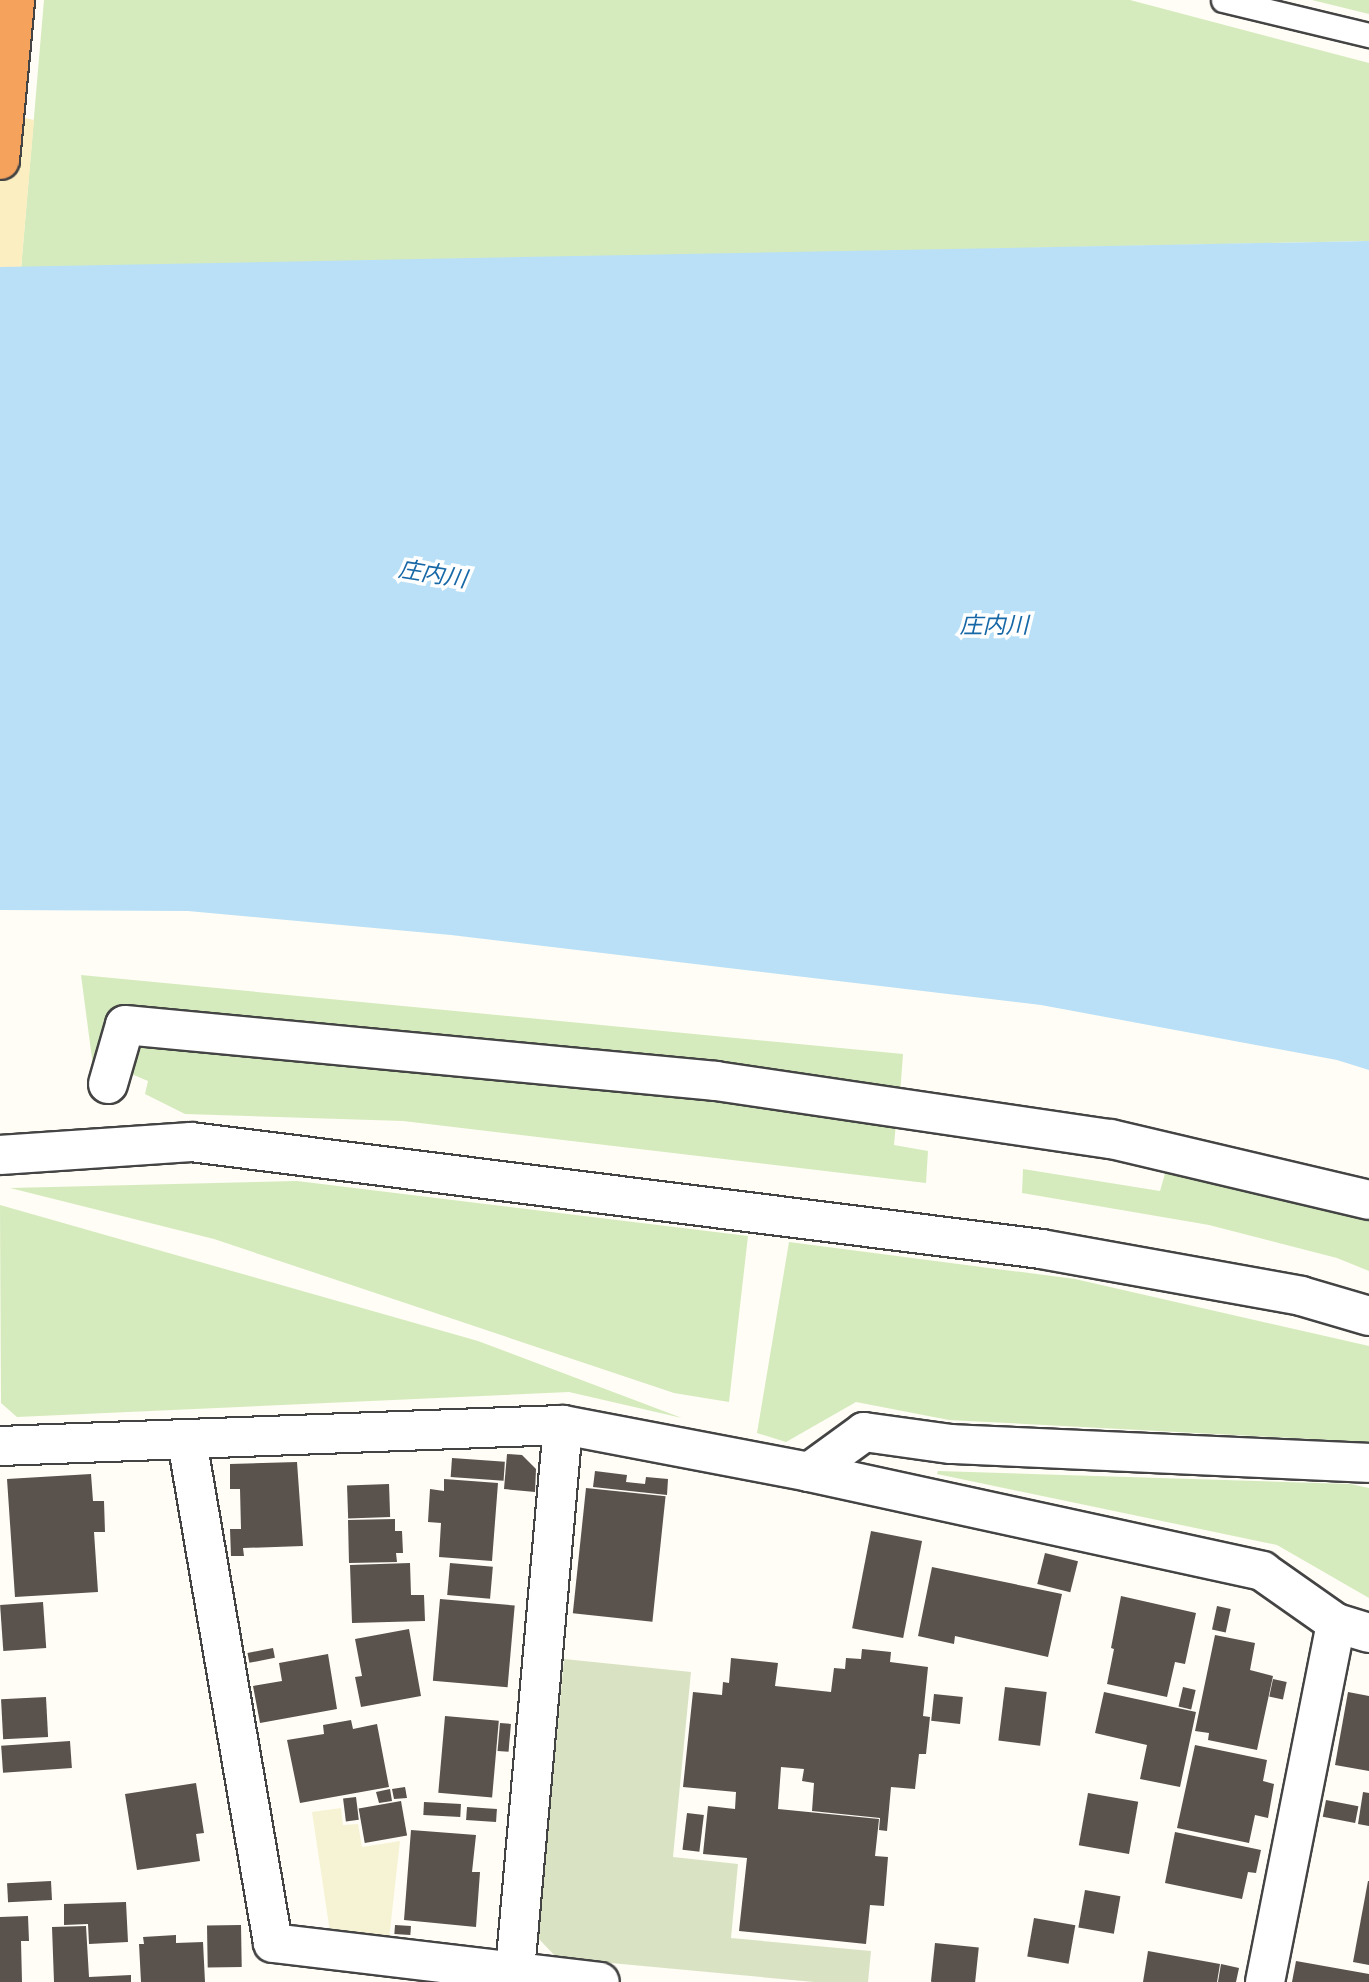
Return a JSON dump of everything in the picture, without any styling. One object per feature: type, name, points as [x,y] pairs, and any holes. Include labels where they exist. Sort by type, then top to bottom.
[{"type":"highway","points":[[0,160],[15,0]]},
{"type":"street","points":[[108,1084],[125,1025],[139,1026],[716,1080],[1111,1139],[1369,1200]]},
{"type":"street","points":[[0,1155],[191,1142],[1041,1249],[1301,1296],[1369,1317]]},
{"type":"street","points":[[514,1977],[563,1425]]},
{"type":"street","points":[[0,1446],[563,1425],[809,1472],[1262,1571],[1352,1628],[1265,1982]]},
{"type":"street","points":[[809,1472],[864,1432],[951,1444],[1369,1463]]},
{"type":"street","points":[[187,1441],[272,1943],[514,1977],[600,1982]]},
{"type":"lane","points":[[1223,0],[1369,35]]},
{"type":"shaded area","points":[[341,1808],[343,1825],[358,1824],[362,1847],[400,1841],[389,1939],[330,1932],[312,1812]]},
{"type":"green space","points":[[44,0],[1130,0],[1369,63],[1369,241],[21,269]]},
{"type":"green space","points":[[1312,0],[1369,0],[1369,14]]},
{"type":"green space","points":[[81,975],[903,1054],[900,1095],[119,1017],[107,1064],[93,1066]]},
{"type":"green space","points":[[134,1034],[897,1113],[894,1145],[928,1151],[926,1183],[403,1121],[185,1114],[145,1094],[148,1081],[122,1070]]},
{"type":"green space","points":[[1168,1163],[1369,1212],[1369,1271],[1337,1258],[1209,1225],[1022,1193],[1023,1169],[1160,1191]]},
{"type":"green space","points":[[297,1181],[748,1236],[729,1402],[674,1393],[214,1239],[10,1188]]},
{"type":"green space","points":[[0,1205],[478,1341],[682,1418],[569,1392],[17,1417],[1,1403]]},
{"type":"green space","points":[[789,1242],[1075,1279],[1369,1346],[1369,1442],[949,1420],[856,1402],[786,1442],[757,1433]]},
{"type":"green space","points":[[938,1471],[1350,1484],[1369,1488],[1369,1598],[1277,1545],[937,1474]]},
{"type":"green space","points":[[564,1659],[691,1672],[673,1857],[738,1864],[731,1938],[871,1951],[868,1982],[814,1982],[557,1958],[538,1938]]},
{"type":"sand","points":[[0,112],[34,120],[21,269],[0,267]]},
{"type":"water","name":"庄内川","points":[[1369,241],[1369,1070],[1337,1060],[1041,1005],[451,935],[188,911],[0,910],[0,267]]},
{"type":"building","points":[[507,1454],[522,1455],[536,1469],[535,1492],[504,1489]]},
{"type":"building","points":[[452,1458],[505,1462],[504,1481],[451,1477]]},
{"type":"building","points":[[297,1462],[303,1546],[243,1548],[244,1556],[231,1556],[230,1529],[241,1529],[240,1489],[230,1489],[230,1464]]},
{"type":"building","points":[[595,1471],[627,1475],[626,1482],[645,1484],[646,1477],[668,1479],[667,1495],[593,1487]]},
{"type":"building","points":[[91,1474],[93,1501],[104,1501],[105,1532],[94,1532],[98,1592],[15,1597],[7,1479]]},
{"type":"building","points":[[444,1479],[498,1483],[492,1561],[439,1557],[441,1523],[428,1522],[430,1489],[444,1491]]},
{"type":"building","points":[[389,1484],[390,1517],[348,1518],[347,1485]]},
{"type":"building","points":[[586,1488],[666,1496],[652,1622],[573,1613]]},
{"type":"building","points":[[395,1519],[395,1531],[402,1531],[403,1553],[396,1553],[397,1562],[349,1563],[348,1520]]},
{"type":"building","points":[[871,1531],[922,1541],[903,1638],[852,1628]]},
{"type":"building","points":[[1045,1553],[1078,1561],[1070,1592],[1037,1584]]},
{"type":"building","points":[[410,1563],[411,1595],[424,1595],[425,1621],[352,1623],[350,1565]]},
{"type":"building","points":[[450,1563],[493,1567],[490,1599],[447,1595]]},
{"type":"building","points":[[932,1567],[1062,1594],[1048,1657],[955,1636],[954,1644],[918,1636]]},
{"type":"building","points":[[1121,1596],[1196,1613],[1185,1664],[1175,1662],[1167,1697],[1107,1684]]},
{"type":"building","points":[[440,1599],[515,1606],[508,1687],[433,1681]]},
{"type":"building","points":[[43,1602],[46,1648],[3,1651],[0,1605]]},
{"type":"building","points":[[1217,1606],[1231,1609],[1226,1632],[1212,1629]]},
{"type":"building","points":[[409,1629],[421,1696],[361,1707],[355,1677],[362,1676],[355,1639]]},
{"type":"building","points":[[1215,1635],[1255,1643],[1250,1670],[1273,1676],[1257,1750],[1208,1740],[1209,1733],[1195,1731]]},
{"type":"building","points":[[273,1648],[275,1658],[249,1663],[247,1653]]},
{"type":"building","points":[[862,1649],[891,1652],[890,1662],[928,1667],[923,1716],[930,1717],[926,1754],[919,1754],[915,1789],[891,1787],[887,1831],[879,1830],[880,1818],[812,1811],[814,1783],[802,1781],[804,1769],[781,1767],[778,1809],[879,1819],[875,1856],[888,1857],[884,1906],[870,1905],[866,1944],[739,1931],[747,1858],[703,1854],[708,1806],[735,1809],[736,1792],[683,1787],[693,1692],[722,1695],[723,1682],[729,1683],[731,1658],[778,1663],[775,1686],[831,1692],[834,1668],[845,1669],[846,1658],[861,1659]]},
{"type":"building","points":[[328,1654],[337,1709],[260,1723],[253,1686],[282,1681],[279,1663]]},
{"type":"building","points":[[1273,1679],[1287,1682],[1283,1700],[1269,1697]]},
{"type":"building","points":[[1005,1687],[1047,1692],[1040,1746],[998,1741]]},
{"type":"building","points":[[1183,1687],[1196,1690],[1191,1709],[1179,1706]]},
{"type":"building","points":[[1104,1692],[1196,1712],[1180,1787],[1140,1779],[1147,1745],[1095,1733]]},
{"type":"building","points":[[1348,1692],[1369,1696],[1369,1771],[1335,1765]]},
{"type":"building","points":[[934,1694],[963,1697],[960,1724],[931,1721]]},
{"type":"building","points":[[46,1697],[48,1737],[3,1739],[1,1699]]},
{"type":"building","points":[[445,1716],[499,1721],[492,1797],[438,1793]]},
{"type":"building","points":[[351,1720],[353,1729],[377,1724],[389,1787],[300,1803],[287,1740],[324,1734],[323,1725]]},
{"type":"building","points":[[500,1723],[511,1724],[509,1752],[498,1751]]},
{"type":"building","points":[[70,1741],[72,1768],[3,1773],[1,1746]]},
{"type":"building","points":[[1195,1745],[1267,1760],[1263,1781],[1274,1784],[1268,1818],[1255,1815],[1249,1843],[1177,1828]]},
{"type":"building","points":[[196,1783],[204,1833],[196,1834],[200,1861],[137,1870],[125,1794]]},
{"type":"building","points":[[405,1787],[407,1798],[394,1799],[392,1789]]},
{"type":"building","points":[[390,1789],[392,1801],[379,1803],[376,1792]]},
{"type":"building","points":[[1363,1792],[1369,1793],[1369,1826],[1358,1824]]},
{"type":"building","points":[[1088,1793],[1138,1802],[1129,1854],[1079,1845]]},
{"type":"building","points":[[356,1797],[359,1820],[346,1821],[343,1799]]},
{"type":"building","points":[[1326,1800],[1358,1806],[1355,1823],[1323,1817]]},
{"type":"building","points":[[401,1801],[407,1835],[365,1843],[359,1808]]},
{"type":"building","points":[[424,1802],[461,1804],[460,1817],[423,1815]]},
{"type":"building","points":[[467,1807],[497,1809],[496,1822],[466,1820]]},
{"type":"building","points":[[687,1813],[704,1815],[699,1852],[682,1850]]},
{"type":"building","points":[[411,1830],[476,1835],[472,1872],[480,1872],[476,1927],[404,1920]]},
{"type":"building","points":[[1175,1832],[1261,1850],[1256,1873],[1248,1872],[1242,1899],[1165,1883]]},
{"type":"building","points":[[51,1881],[52,1900],[8,1902],[7,1883]]},
{"type":"building","points":[[1369,1881],[1369,1965],[1353,1962]]},
{"type":"building","points":[[1085,1890],[1120,1896],[1114,1934],[1078,1927]]},
{"type":"building","points":[[126,1902],[128,1942],[89,1944],[88,1924],[64,1925],[64,1904]]},
{"type":"building","points":[[28,1916],[29,1941],[21,1941],[22,1982],[0,1982],[0,1917]]},
{"type":"building","points":[[1034,1918],[1075,1925],[1069,1964],[1027,1956]]},
{"type":"building","points":[[241,1925],[242,1967],[208,1968],[207,1926]]},
{"type":"building","points":[[395,1925],[411,1926],[410,1935],[394,1934]]},
{"type":"building","points":[[86,1926],[89,1977],[131,1975],[131,1982],[54,1982],[52,1927]]},
{"type":"building","points":[[176,1935],[176,1943],[203,1942],[205,1982],[141,1982],[139,1944],[144,1944],[143,1937]]},
{"type":"building","points":[[935,1943],[979,1948],[975,1982],[931,1982]]},
{"type":"building","points":[[1148,1951],[1220,1964],[1217,1982],[1143,1982]]},
{"type":"building","points":[[1296,1961],[1369,1974],[1369,1982],[1292,1982]]},
{"type":"building","points":[[1221,1964],[1239,1968],[1236,1982],[1218,1982]]}]
